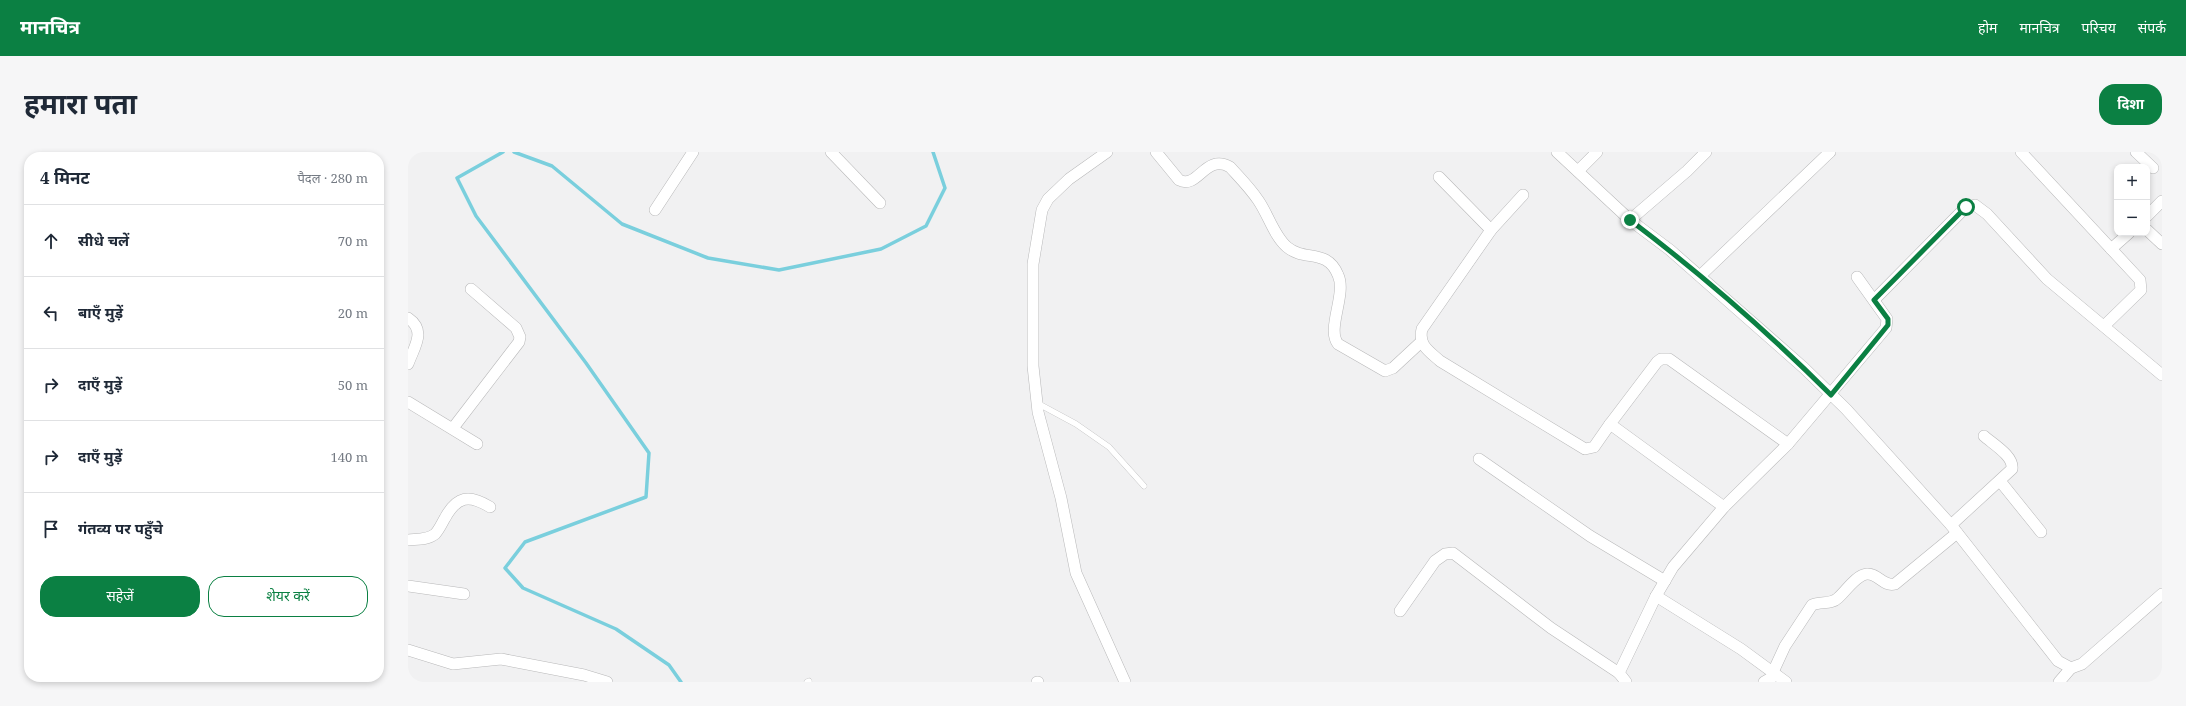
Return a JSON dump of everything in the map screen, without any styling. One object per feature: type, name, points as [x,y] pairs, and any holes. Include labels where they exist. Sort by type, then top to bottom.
[{"type":"street","points":[[655,210],[693,152]]},
{"type":"street","points":[[831,152],[880,203]]},
{"type":"street","points":[[1107,152],[1063,184],[1044,204],[1038,219],[1031,298],[1033,366],[1037,403],[1047,450],[1061,498],[1076,573],[1125,682]]},
{"type":"street","points":[[1156,152],[1179,180],[1183,182],[1191,181],[1213,164],[1224,164],[1230,167],[1259,200],[1287,247],[1305,254],[1326,259],[1336,269],[1341,282],[1334,332],[1338,344],[1385,370],[1393,368],[1421,342]]},
{"type":"street","points":[[1557,152],[1630,220],[1700,276],[1804,368],[1831,395],[1954,529],[2044,645],[2058,660],[2071,668]]},
{"type":"street","points":[[1578,171],[1597,152]]},
{"type":"street","points":[[1630,220],[1687,171],[1706,152]]},
{"type":"street","points":[[1700,276],[1830,152]]},
{"type":"street","points":[[2136,152],[2153,168]]},
{"type":"street","points":[[2026,154],[2137,276],[2142,287],[2104,326]]},
{"type":"street","points":[[1439,177],[1491,230]]},
{"type":"street","points":[[1523,195],[1491,230],[1422,329],[1421,342],[1424,348],[1440,361],[1585,449],[1594,447],[1657,362],[1665,358],[1788,444]]},
{"type":"street","points":[[2150,213],[2162,201]]},
{"type":"street","points":[[1874,300],[1966,207],[1975,205],[1987,214],[2047,278],[2162,375]]},
{"type":"street","points":[[2150,233],[2162,244]]},
{"type":"street","points":[[2112,249],[2126,236]]},
{"type":"street","points":[[1400,611],[1435,561],[1445,554],[1453,553],[1551,628],[1622,678],[1656,596],[1673,567],[1724,506],[1788,444],[1831,395],[1888,325],[1888,319],[1857,277]]},
{"type":"street","points":[[453,428],[519,342],[520,337],[516,328],[471,289]]},
{"type":"street","points":[[408,318],[416,324],[419,332],[408,364]]},
{"type":"street","points":[[408,402],[477,444]]},
{"type":"street","points":[[1610,424],[1724,506]]},
{"type":"street","points":[[1764,682],[1774,674],[1789,639],[1812,605],[1834,601],[1860,576],[1866,574],[1873,576],[1886,584],[1895,584],[1954,529],[2012,469],[2012,461],[1984,436]]},
{"type":"street","points":[[1479,459],[1590,536],[1665,581]]},
{"type":"street","points":[[2000,481],[2041,532]]},
{"type":"street","points":[[408,540],[428,537],[435,534],[448,513],[465,498],[477,499],[490,507]]},
{"type":"street","points":[[408,586],[464,594]]},
{"type":"street","points":[[2059,682],[2071,668],[2082,664],[2162,594]]},
{"type":"street","points":[[1656,596],[1740,649],[1786,682]]},
{"type":"street","points":[[408,651],[453,664],[501,659],[584,675],[607,682]]},
{"type":"lane","points":[[1037,403],[1076,424],[1109,447],[1144,486]]},
{"type":"waterway","points":[[503,152],[457,178],[476,216],[586,363],[649,453],[646,497],[525,542],[505,568],[523,588],[616,629],[669,665],[681,682]]},
{"type":"waterway","points":[[514,152],[552,166],[622,224],[708,258],[779,270],[881,249],[926,226],[945,188],[933,152]]},
{"type":"route","points":[[1630,220],[1670,250],[1804,368],[1831,395],[1888,325],[1888,319],[1874,300],[1966,207]]}]
